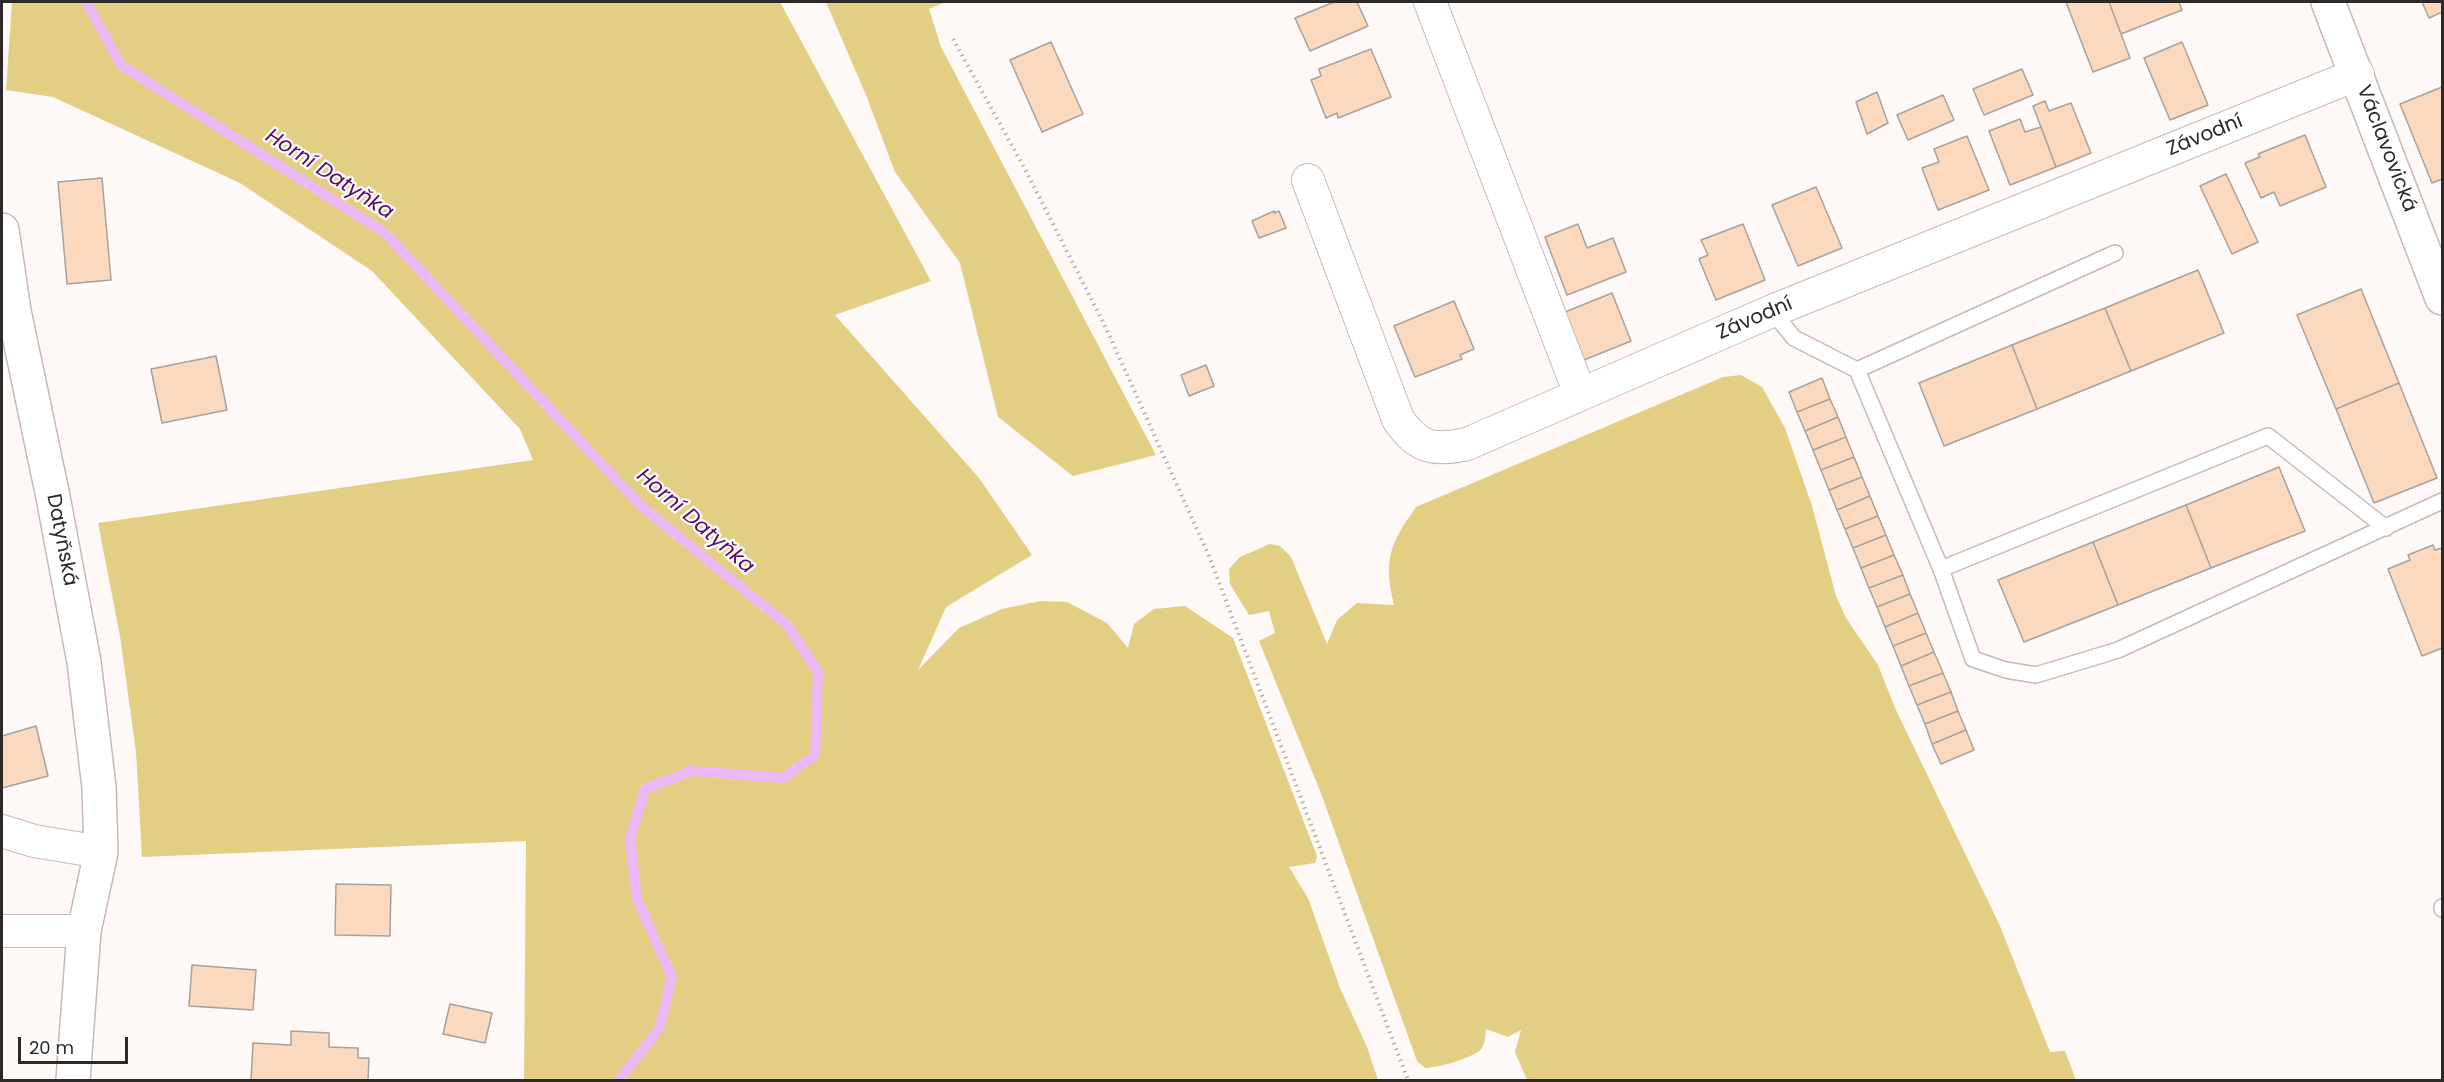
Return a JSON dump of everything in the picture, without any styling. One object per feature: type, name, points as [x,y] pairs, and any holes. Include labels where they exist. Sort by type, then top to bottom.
[{"type":"main road","name":"Václavovická","points":[[2328,2],[2358,74],[2442,298]]},
{"type":"main road","name":"Datyňská","points":[[2,230],[14,311],[84,662],[99,787],[101,852],[84,931],[73,1080]]},
{"type":"street","points":[[1430,2],[1580,394]]},
{"type":"street","name":"Závodní","points":[[1308,180],[1398,419],[1408,434],[1420,443],[1442,449],[1467,444],[1772,311],[2358,74]]},
{"type":"street","points":[[2,831],[34,841],[101,852]]},
{"type":"street","points":[[2,931],[84,931]]},
{"type":"lane","points":[[1857,370],[2115,253]]},
{"type":"lane","points":[[1772,311],[1794,338],[1857,370],[1941,569],[1973,659],[2006,670],[2036,675],[2118,650],[2442,501]]},
{"type":"lane","points":[[1941,569],[2268,436],[2386,528]]},
{"type":"path","points":[[953,39],[1026,171],[1106,328],[1209,556],[1408,1080]]},
{"type":"shaded area","points":[[12,2],[780,2],[931,281],[835,315],[979,478],[1032,555],[946,607],[918,670],[959,628],[1002,609],[1040,601],[1067,602],[1107,623],[1128,648],[1134,624],[1154,609],[1185,606],[1233,638],[1317,856],[1315,863],[1289,867],[1308,898],[1340,988],[1367,1047],[1378,1080],[524,1080],[526,841],[142,857],[136,752],[120,636],[98,523],[533,460],[520,429],[372,271],[240,183],[53,97],[6,90]]},
{"type":"shaded area","points":[[826,2],[946,2],[929,9],[941,47],[1156,455],[1073,476],[998,417],[960,263],[895,172],[866,95]]},
{"type":"shaded area","points":[[1741,375],[1762,387],[1785,428],[1812,506],[1836,596],[1846,618],[1878,665],[1895,708],[2000,926],[2050,1052],[2065,1051],[2076,1080],[1527,1080],[1515,1052],[1521,1030],[1508,1037],[1486,1029],[1484,1044],[1479,1051],[1453,1062],[1425,1068],[1417,1061],[1322,796],[1259,641],[1275,633],[1269,611],[1249,615],[1230,584],[1229,569],[1240,557],[1270,544],[1280,546],[1291,557],[1327,644],[1337,620],[1357,603],[1394,605],[1389,575],[1391,553],[1400,531],[1416,507],[1723,377]]},
{"type":"building","points":[[1334,2],[1357,2],[1368,26],[1310,51],[1295,18]]},
{"type":"building","points":[[2066,2],[2109,2],[2130,58],[2093,72]]},
{"type":"building","points":[[2109,2],[2179,2],[2182,10],[2121,34]]},
{"type":"building","points":[[2422,2],[2442,2],[2442,12],[2429,18]]},
{"type":"building","points":[[1051,42],[1083,114],[1042,132],[1010,60]]},
{"type":"building","points":[[2182,42],[2208,105],[2170,120],[2144,58]]},
{"type":"building","points":[[1371,49],[1391,97],[1338,118],[1337,113],[1326,118],[1311,80],[1321,76],[1319,69]]},
{"type":"building","points":[[2022,69],[2033,95],[1984,115],[1973,89]]},
{"type":"building","points":[[2442,87],[2442,179],[2432,183],[2400,104]]},
{"type":"building","points":[[1877,92],[1888,123],[1867,134],[1856,102]]},
{"type":"building","points":[[1943,95],[1954,120],[1908,140],[1897,115]]},
{"type":"building","points":[[2045,101],[2049,111],[2071,103],[2091,153],[2056,167],[2033,106]]},
{"type":"building","points":[[2020,119],[2025,132],[2041,127],[2056,167],[2010,185],[1989,131]]},
{"type":"building","points":[[2305,135],[2326,187],[2280,206],[2274,192],[2261,198],[2245,163],[2260,157],[2258,154]]},
{"type":"building","points":[[1967,136],[1989,190],[1938,210],[1922,168],[1939,162],[1934,149]]},
{"type":"building","points":[[2226,174],[2258,242],[2232,254],[2200,186]]},
{"type":"building","points":[[102,178],[111,280],[67,284],[58,182]]},
{"type":"building","points":[[1816,187],[1842,248],[1798,266],[1772,205]]},
{"type":"building","points":[[1274,211],[1274,213],[1279,211],[1286,228],[1259,238],[1252,221]]},
{"type":"building","points":[[1578,224],[1587,248],[1613,238],[1626,272],[1567,295],[1545,237]]},
{"type":"building","points":[[1743,224],[1765,280],[1716,300],[1699,259],[1708,255],[1701,240]]},
{"type":"building","points":[[2198,270],[2224,333],[2131,371],[2105,308]]},
{"type":"building","points":[[2361,289],[2399,383],[2336,409],[2297,315]]},
{"type":"building","points":[[1612,293],[1631,341],[1584,360],[1565,312]]},
{"type":"building","points":[[1454,301],[1474,349],[1460,355],[1462,359],[1415,377],[1394,326]]},
{"type":"building","points":[[2105,308],[2131,371],[2037,409],[2012,345]]},
{"type":"building","points":[[2012,345],[2037,409],[1944,446],[1919,383]]},
{"type":"building","points":[[216,356],[227,410],[162,423],[151,369]]},
{"type":"building","points":[[1206,365],[1214,386],[1189,396],[1181,375]]},
{"type":"building","points":[[1822,378],[1830,399],[1797,412],[1789,392]]},
{"type":"building","points":[[2399,383],[2437,478],[2374,503],[2336,409]]},
{"type":"building","points":[[1830,399],[1838,417],[1805,431],[1797,412]]},
{"type":"building","points":[[1838,417],[1846,437],[1813,450],[1805,431]]},
{"type":"building","points":[[1846,437],[1854,457],[1821,470],[1813,450]]},
{"type":"building","points":[[1854,457],[1862,477],[1829,490],[1821,470]]},
{"type":"building","points":[[2279,467],[2305,531],[2211,568],[2186,505]]},
{"type":"building","points":[[1862,477],[1870,496],[1837,510],[1829,490]]},
{"type":"building","points":[[1870,496],[1878,516],[1845,529],[1837,510]]},
{"type":"building","points":[[2186,505],[2211,568],[2118,605],[2093,542]]},
{"type":"building","points":[[1878,516],[1886,535],[1853,548],[1845,529]]},
{"type":"building","points":[[1886,535],[1894,555],[1861,568],[1853,548]]},
{"type":"building","points":[[2093,542],[2118,605],[2024,642],[1998,580]]},
{"type":"building","points":[[2433,545],[2435,550],[2442,548],[2442,648],[2422,656],[2388,569],[2410,560],[2408,555]]},
{"type":"building","points":[[1894,555],[1903,575],[1869,588],[1861,568]]},
{"type":"building","points":[[1903,575],[1910,594],[1877,607],[1869,588]]},
{"type":"building","points":[[1910,594],[1918,613],[1885,627],[1877,607]]},
{"type":"building","points":[[1918,613],[1926,633],[1893,646],[1885,627]]},
{"type":"building","points":[[1926,633],[1934,652],[1901,666],[1893,646]]},
{"type":"building","points":[[1934,652],[1943,673],[1909,686],[1901,666]]},
{"type":"building","points":[[1943,673],[1951,692],[1917,705],[1909,686]]},
{"type":"building","points":[[1951,692],[1958,711],[1925,724],[1917,705]]},
{"type":"building","points":[[1958,711],[1966,730],[1932,744],[1925,724]]},
{"type":"building","points":[[36,726],[48,776],[2,788],[2,736]]},
{"type":"building","points":[[1966,730],[1974,750],[1941,764],[1932,744]]},
{"type":"building","points":[[336,884],[391,885],[390,936],[335,935]]},
{"type":"building","points":[[192,965],[256,970],[253,1010],[189,1006]]},
{"type":"building","points":[[450,1004],[492,1013],[485,1043],[443,1034]]},
{"type":"building","points":[[291,1031],[329,1033],[329,1047],[358,1048],[358,1058],[369,1058],[368,1080],[251,1080],[253,1043],[291,1045]]},
{"type":"waterway","name":"Horní Datyňka","points":[[86,2],[121,65],[385,233],[640,505],[787,625],[818,672],[815,755],[783,778],[691,771],[645,789],[630,839],[637,899],[672,977],[659,1029],[619,1080]]}]
